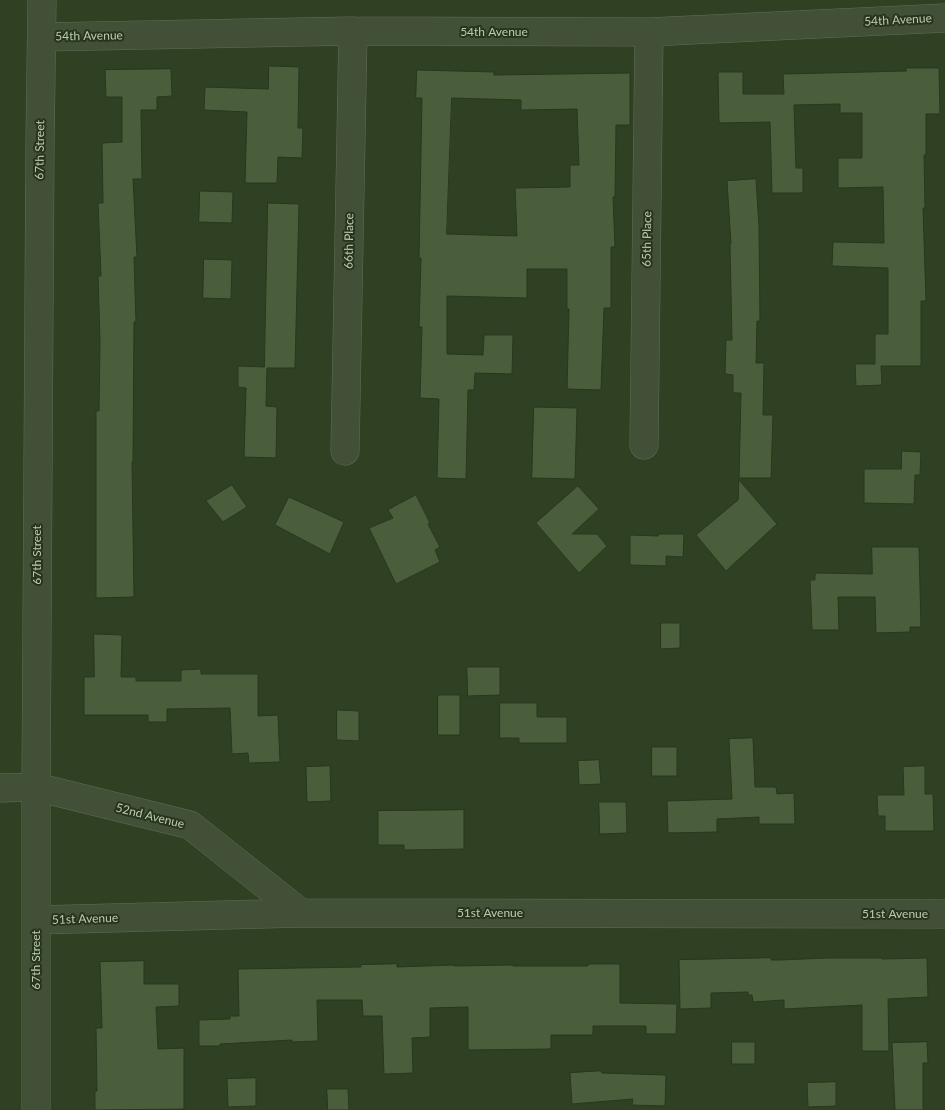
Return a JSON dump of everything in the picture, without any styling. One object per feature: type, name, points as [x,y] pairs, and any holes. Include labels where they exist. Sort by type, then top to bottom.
[{"type":"street","name":"67th Street","points":[[36,1110],[36,787],[42,0]]},
{"type":"street","name":"54th Avenue","points":[[42,37],[353,31],[650,32],[945,18]]},
{"type":"street","name":"66th Place","points":[[345,451],[353,31]]},
{"type":"street","name":"65th Place","points":[[644,445],[650,32]]},
{"type":"street","name":"52nd Avenue","points":[[0,788],[36,787],[190,826],[301,913]]},
{"type":"street","name":"51st Avenue","points":[[36,920],[301,913],[945,914]]},
{"type":"building","points":[[269,66],[299,67],[298,128],[303,128],[302,158],[278,157],[277,183],[245,183],[247,112],[204,110],[205,87],[268,89]]},
{"type":"building","points":[[906,68],[939,68],[940,114],[926,114],[926,155],[924,155],[925,208],[923,208],[926,301],[921,301],[921,366],[881,366],[882,385],[856,386],[855,364],[875,364],[875,334],[888,334],[888,268],[832,266],[833,242],[884,243],[883,187],[838,188],[838,158],[862,158],[862,113],[840,113],[840,104],[794,105],[796,168],[803,168],[803,193],[772,193],[770,122],[719,123],[718,72],[743,72],[743,94],[784,94],[783,74],[906,71]]},
{"type":"building","points":[[171,69],[172,96],[157,97],[157,110],[141,110],[142,179],[133,179],[137,257],[134,257],[136,322],[134,322],[132,462],[134,597],[96,598],[96,411],[99,411],[100,342],[98,276],[101,276],[98,203],[103,203],[102,143],[122,142],[122,97],[106,97],[105,70]]},
{"type":"building","points":[[417,70],[494,72],[494,75],[630,73],[630,125],[616,125],[615,197],[613,197],[615,247],[611,247],[611,308],[604,308],[601,390],[567,389],[569,309],[567,309],[567,269],[527,269],[527,298],[447,296],[447,354],[483,355],[484,335],[513,335],[512,374],[475,373],[474,390],[468,390],[466,479],[437,478],[439,399],[420,398],[422,327],[419,327],[421,258],[419,258],[422,98],[416,98]],"holes":[[[452,98],[521,100],[521,110],[577,109],[579,165],[570,165],[570,187],[515,188],[517,236],[447,234]]]},
{"type":"building","points":[[756,179],[759,226],[760,321],[757,321],[756,363],[764,363],[763,415],[773,415],[771,478],[739,478],[741,393],[733,393],[733,375],[725,374],[726,340],[732,340],[731,244],[727,181]]},
{"type":"building","points":[[200,191],[233,192],[232,223],[199,222]]},
{"type":"building","points":[[268,203],[299,204],[295,368],[267,368],[266,406],[277,407],[276,458],[244,457],[246,388],[238,387],[238,366],[264,367]]},
{"type":"building","points":[[204,259],[232,260],[231,299],[203,298]]},
{"type":"building","points":[[534,407],[577,408],[575,479],[532,478]]},
{"type":"building","points":[[902,451],[921,452],[920,475],[915,475],[914,504],[864,503],[864,469],[901,469]]},
{"type":"building","points":[[739,480],[777,524],[726,571],[696,535],[738,500]]},
{"type":"building","points":[[232,485],[247,507],[223,522],[206,501]]},
{"type":"building","points":[[578,486],[599,509],[572,534],[597,534],[607,546],[579,573],[536,523]]},
{"type":"building","points":[[416,495],[440,547],[435,550],[440,562],[396,584],[369,528],[393,518],[388,510]]},
{"type":"building","points":[[289,497],[344,522],[330,554],[275,525]]},
{"type":"building","points":[[658,534],[684,534],[683,557],[666,556],[666,566],[630,565],[630,535],[658,536]]},
{"type":"building","points":[[872,547],[919,547],[921,627],[910,627],[910,632],[876,633],[875,597],[838,597],[839,630],[812,630],[810,580],[815,580],[815,573],[872,574]]},
{"type":"building","points":[[661,623],[680,623],[680,648],[661,649]]},
{"type":"building","points":[[94,634],[122,635],[121,677],[136,677],[136,681],[181,681],[181,670],[201,669],[201,674],[258,674],[258,716],[278,715],[280,762],[249,763],[248,753],[232,754],[230,708],[167,709],[167,722],[148,722],[148,715],[84,715],[84,677],[94,677]]},
{"type":"building","points":[[467,667],[500,667],[500,695],[468,696]]},
{"type":"building","points":[[438,695],[460,695],[460,735],[438,735]]},
{"type":"building","points":[[500,703],[537,703],[537,717],[567,717],[567,743],[519,743],[519,738],[500,738]]},
{"type":"building","points":[[337,710],[359,711],[359,741],[337,740]]},
{"type":"building","points":[[753,738],[755,787],[776,787],[777,794],[794,793],[795,824],[759,824],[759,817],[717,819],[717,832],[668,833],[667,801],[732,799],[729,739]]},
{"type":"building","points":[[652,747],[677,747],[677,776],[652,776]]},
{"type":"building","points":[[599,760],[601,784],[579,785],[578,761]]},
{"type":"building","points":[[330,766],[331,801],[307,802],[306,767]]},
{"type":"building","points":[[925,766],[925,794],[933,794],[934,831],[885,831],[885,816],[878,816],[877,795],[904,795],[903,767]]},
{"type":"building","points":[[599,802],[626,802],[627,833],[600,834]]},
{"type":"building","points":[[464,810],[464,849],[404,850],[404,845],[378,845],[378,811]]},
{"type":"building","points":[[771,958],[771,960],[779,960],[927,958],[928,997],[888,999],[889,1051],[862,1051],[862,1005],[784,1009],[784,1000],[753,1002],[752,995],[748,995],[748,992],[711,993],[711,1008],[680,1009],[679,960]]},
{"type":"building","points":[[144,961],[144,984],[179,984],[179,1006],[156,1007],[158,1049],[184,1048],[184,1109],[95,1110],[95,1091],[97,1091],[96,1028],[102,1028],[100,962]]},
{"type":"building","points":[[397,964],[397,967],[454,965],[588,966],[588,964],[620,964],[620,1003],[677,1004],[676,1034],[646,1034],[646,1026],[593,1026],[593,1035],[551,1035],[551,1049],[468,1050],[468,1007],[430,1008],[430,1037],[412,1038],[413,1073],[384,1074],[382,1016],[363,1016],[362,1000],[317,1000],[318,1041],[292,1042],[292,1040],[199,1046],[199,1020],[230,1019],[230,1016],[239,1016],[238,969],[361,967],[361,965]]},
{"type":"building","points":[[732,1042],[755,1042],[755,1064],[732,1064]]},
{"type":"building","points":[[927,1042],[928,1063],[923,1063],[923,1110],[895,1110],[892,1043]]},
{"type":"building","points":[[601,1071],[602,1073],[666,1075],[665,1106],[632,1105],[633,1099],[572,1104],[570,1073]]},
{"type":"building","points":[[256,1078],[256,1106],[228,1107],[227,1079]]},
{"type":"building","points":[[836,1082],[836,1106],[808,1107],[807,1083]]},
{"type":"building","points":[[327,1089],[348,1089],[349,1110],[328,1110]]}]
